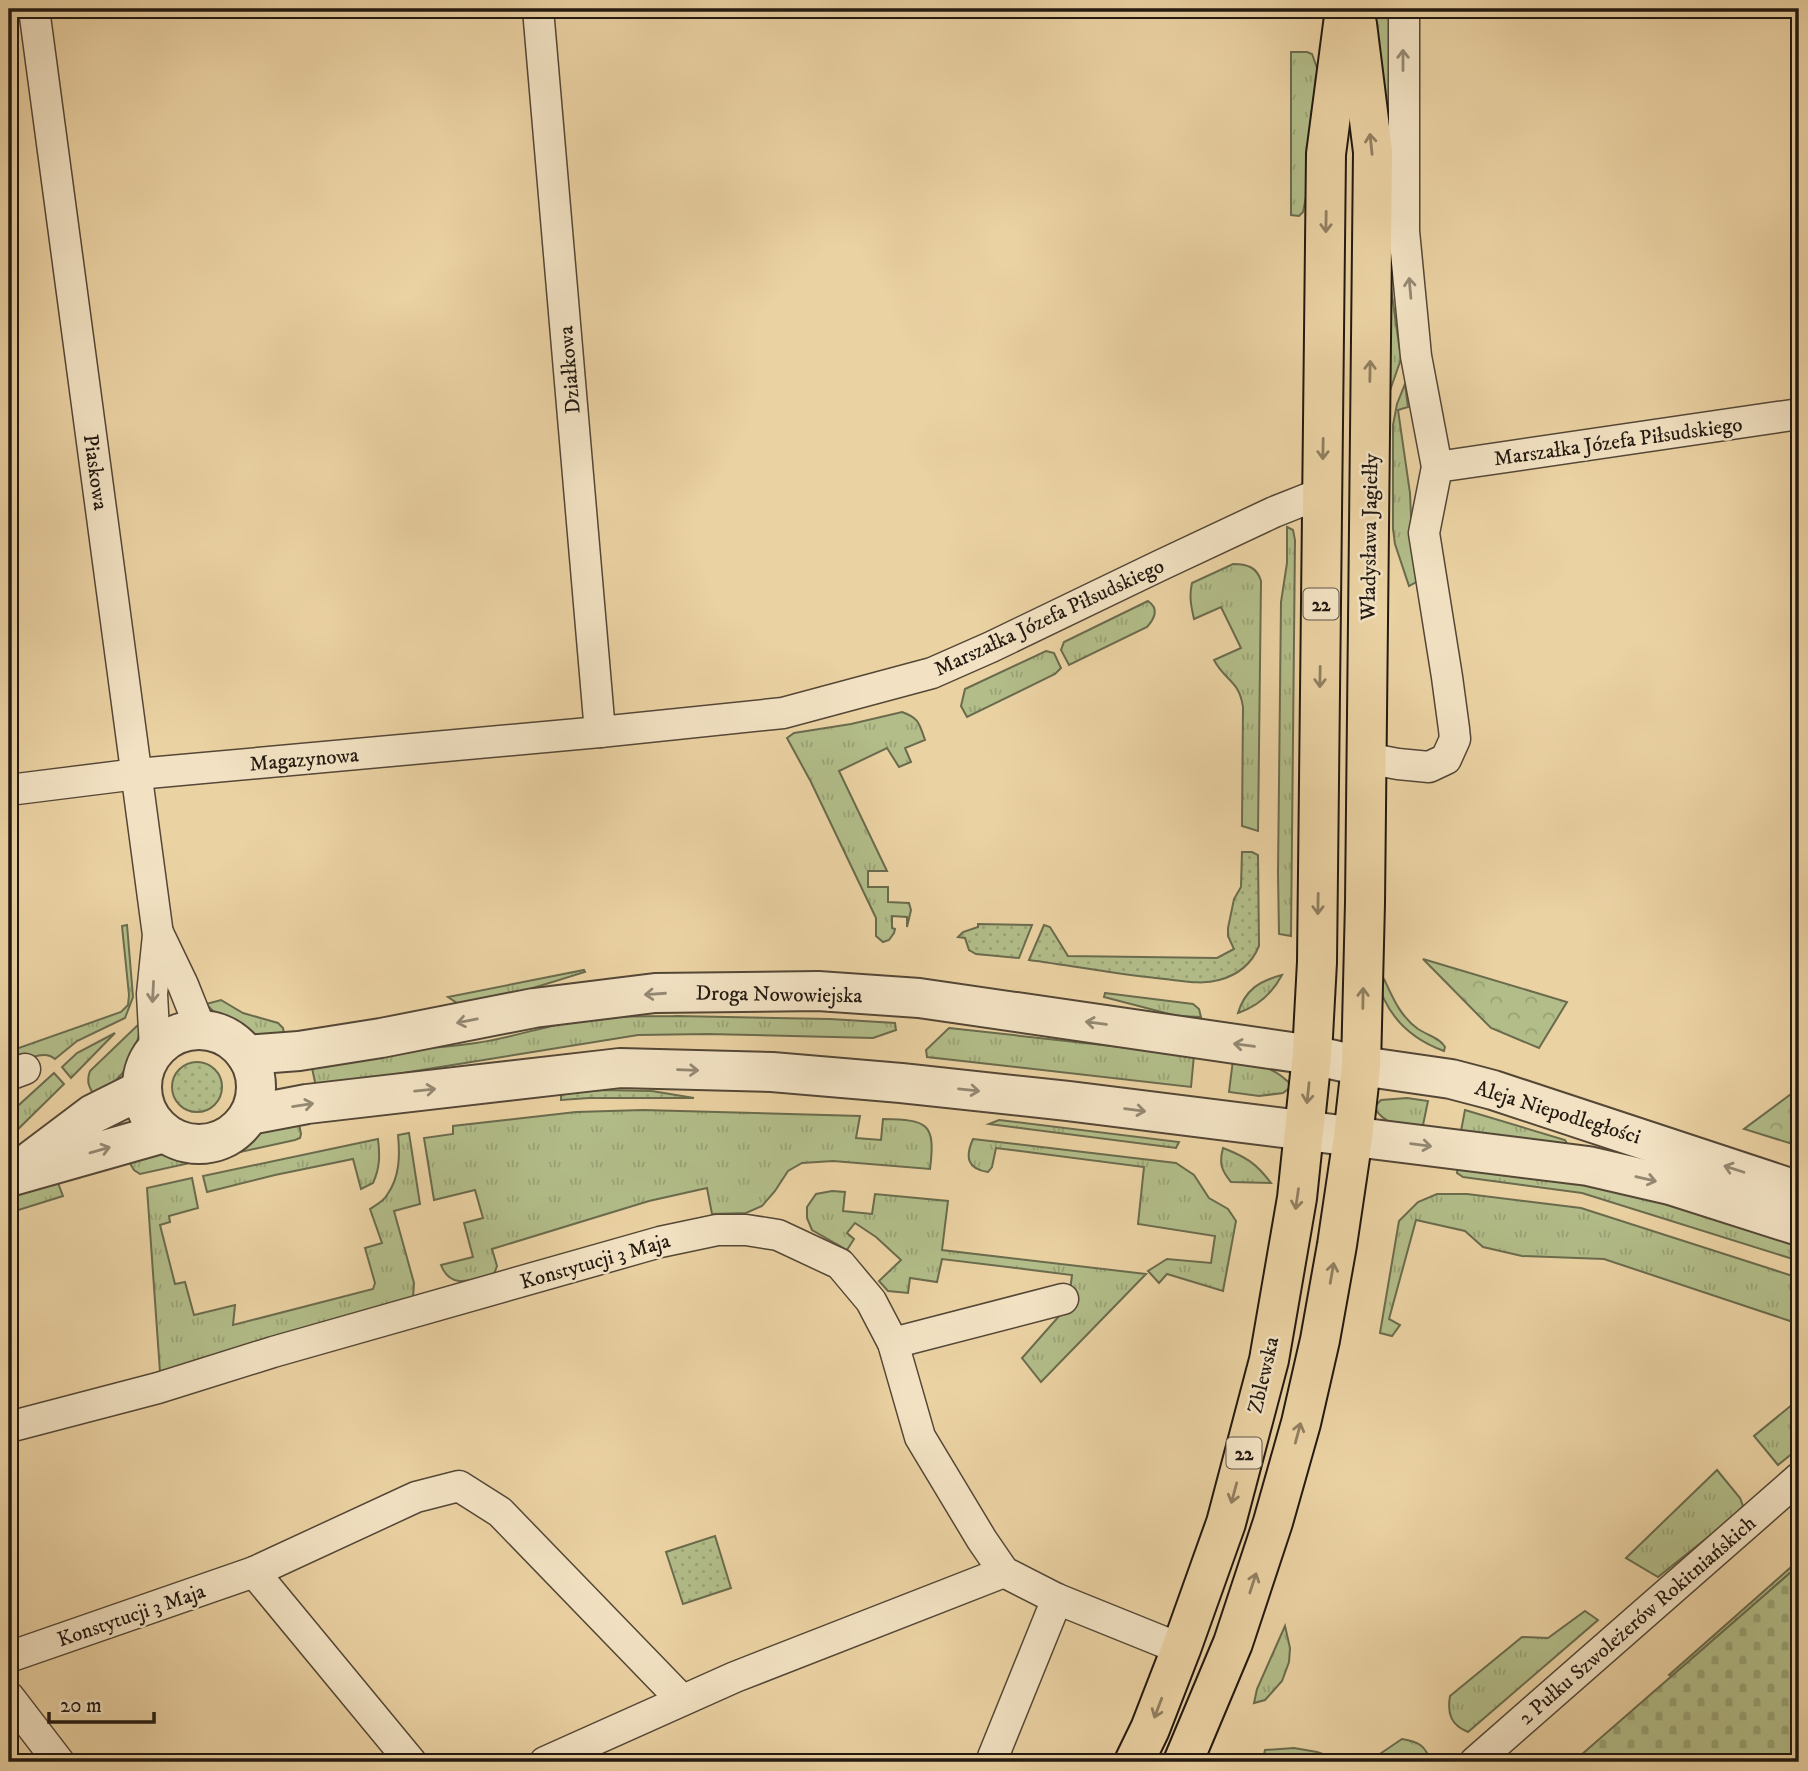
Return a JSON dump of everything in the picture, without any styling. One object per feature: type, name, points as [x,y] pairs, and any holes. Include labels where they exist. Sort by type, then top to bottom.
[{"type":"main road","name":"22","points":[[1312,1055],[1318,920],[1326,154],[1345,9]]},
{"type":"main road","name":"Władysława Jagiełły","points":[[1355,9],[1373,152],[1361,1066]]},
{"type":"main road","name":"Zblewska","points":[[1134,1762],[1181,1649],[1226,1523],[1269,1360],[1297,1198],[1312,1055]]},
{"type":"main road","name":"22","points":[[1183,1762],[1233,1643],[1273,1522],[1297,1436],[1320,1340],[1342,1219],[1361,1066]]},
{"type":"street","name":"Piaskowa","points":[[34,9],[159,935],[152,994],[155,1049]]},
{"type":"street","name":"Działkowa","points":[[538,9],[600,732]]},
{"type":"street","points":[[1366,758],[1429,767],[1446,759],[1455,739],[1424,533],[1437,467],[1416,355],[1404,231],[1404,9]]},
{"type":"street","name":"Marszałka Józefa Piłsudskiego","points":[[1437,467],[1799,414]]},
{"type":"street","name":"Marszałka Józefa Piłsudskiego","points":[[600,732],[783,713],[932,673],[1274,512],[1322,493]]},
{"type":"street","name":"Magazynowa","points":[[9,790],[136,774],[600,732]]},
{"type":"street","name":"Piaskowa","points":[[159,935],[201,1030]]},
{"type":"street","name":"Droga Nowowiejska","points":[[246,1055],[299,1051],[382,1038],[534,1007],[655,993],[818,991],[919,998],[1312,1055]]},
{"type":"street","points":[[201,1030],[227,1037],[246,1055],[254,1074],[255,1095],[249,1115],[237,1130],[220,1140],[201,1144],[181,1142],[164,1133],[148,1114],[141,1090],[144,1068],[155,1049],[176,1034],[201,1030]]},
{"type":"street","name":"Aleja Niepodległości","points":[[1312,1055],[1361,1066],[1451,1079],[1493,1090],[1799,1191]]},
{"type":"street","points":[[249,1115],[320,1102],[620,1068],[772,1072],[901,1083],[1304,1131]]},
{"type":"street","points":[[10,1177],[93,1114],[141,1090]]},
{"type":"street","name":"Aleja Niepodległości","points":[[1304,1131],[1588,1166],[1670,1185],[1799,1226]]},
{"type":"street","points":[[10,1177],[164,1133]]},
{"type":"street","name":"Konstytucji 3 Maja","points":[[9,1427],[158,1388],[273,1352],[660,1242],[717,1230],[746,1230],[778,1235],[841,1264],[871,1301],[893,1343],[920,1437],[1004,1572],[1057,1599],[1181,1649]]},
{"type":"street","points":[[893,1343],[1063,1299]]},
{"type":"street","name":"2 Pułku Szwoleżerów Rokitniańskich","points":[[1475,1762],[1799,1478]]},
{"type":"street","name":"Konstytucji 3 Maja","points":[[9,1657],[254,1572],[416,1497],[459,1486],[500,1512],[682,1700]]},
{"type":"street","points":[[254,1572],[411,1762]]},
{"type":"street","points":[[545,1762],[735,1677],[1004,1572]]},
{"type":"street","points":[[991,1762],[1057,1599]]},
{"type":"street","points":[[9,1697],[59,1762]]},
{"type":"green space","points":[[1374,9],[1390,9],[1389,153],[1375,21]]},
{"type":"green space","points":[[1291,52],[1312,54],[1317,68],[1318,84],[1308,187],[1303,212],[1299,216],[1291,215]]},
{"type":"green space","points":[[1389,274],[1401,359],[1386,402]]},
{"type":"green space","points":[[1405,384],[1408,407],[1398,410],[1410,493],[1412,539],[1418,581],[1409,586],[1395,544],[1393,529],[1393,425]]},
{"type":"green space","points":[[1287,527],[1293,530],[1295,540],[1291,936],[1279,934],[1278,873],[1281,602],[1287,563]]},
{"type":"green space","points":[[1233,564],[1251,567],[1261,581],[1258,831],[1242,826],[1241,698],[1214,660],[1241,648],[1221,607],[1194,619],[1191,601],[1192,583]]},
{"type":"green space","points":[[1148,601],[1155,611],[1147,627],[1069,665],[1061,650],[1064,642]]},
{"type":"green space","points":[[1046,651],[1054,653],[1061,668],[1055,674],[967,717],[961,706],[965,689]]},
{"type":"green space","points":[[902,712],[918,722],[925,740],[905,748],[911,762],[899,767],[887,748],[839,771],[887,871],[868,871],[868,887],[888,887],[888,902],[909,903],[911,910],[907,927],[907,917],[892,916],[894,933],[889,940],[883,942],[876,936],[876,918],[787,738],[794,733]]},
{"type":"green space","points":[[1242,852],[1258,855],[1259,946],[1248,963],[1238,972],[1213,981],[1192,982],[1029,960],[1044,925],[1050,927],[1068,956],[1217,958],[1234,949],[1228,936],[1228,928],[1234,899],[1241,887]]},
{"type":"green space","points":[[978,924],[1032,925],[1019,958],[976,954],[969,950],[965,938],[958,937],[963,932],[978,927]]},
{"type":"green space","points":[[127,925],[133,997],[125,1018],[77,1041],[55,1059],[41,1055],[15,1065],[10,1051],[121,1012],[128,1005],[122,926]]},
{"type":"green space","points":[[1423,959],[1567,1002],[1539,1048],[1491,1028]]},
{"type":"green space","points":[[584,970],[585,972],[520,992],[460,1005],[448,997]]},
{"type":"green space","points":[[1282,975],[1264,998],[1238,1013],[1249,992],[1266,980]]},
{"type":"green space","points":[[1376,976],[1384,979],[1406,1018],[1418,1029],[1440,1041],[1445,1047],[1444,1051],[1419,1039],[1400,1023],[1385,1002]]},
{"type":"green space","points":[[1105,993],[1193,1004],[1199,1009],[1201,1017],[1177,1016],[1104,997]]},
{"type":"green space","points":[[221,1000],[243,1013],[278,1023],[283,1028],[285,1039],[250,1036],[223,1021],[206,1004]]},
{"type":"green space","points":[[677,1016],[895,1023],[896,1030],[873,1038],[638,1035],[316,1087],[310,1058],[476,1043],[592,1018]]},
{"type":"green space","points":[[140,1023],[136,1047],[128,1066],[95,1097],[89,1084],[90,1071]]},
{"type":"green space","points":[[949,1028],[1194,1055],[1191,1087],[927,1057],[926,1050]]},
{"type":"green space","points":[[115,1033],[71,1078],[62,1067],[77,1053]]},
{"type":"green space","points":[[1233,1060],[1272,1070],[1292,1086],[1283,1093],[1259,1096],[1229,1092]]},
{"type":"green space","points":[[197,1062],[215,1069],[222,1087],[215,1105],[197,1112],[179,1105],[172,1087],[179,1069]]},
{"type":"green space","points":[[54,1073],[64,1084],[9,1138],[9,1114]]},
{"type":"green space","points":[[1799,1088],[1799,1146],[1744,1129]]},
{"type":"green space","points":[[652,1091],[694,1098],[561,1100],[561,1092]]},
{"type":"green space","points":[[1407,1098],[1428,1101],[1422,1130],[1388,1121],[1374,1107],[1381,1100]]},
{"type":"green space","points":[[643,1110],[860,1116],[856,1138],[881,1140],[883,1119],[910,1121],[919,1123],[929,1133],[932,1153],[930,1169],[833,1161],[802,1163],[788,1171],[762,1206],[746,1213],[712,1214],[707,1188],[649,1201],[492,1249],[497,1266],[494,1274],[457,1281],[445,1273],[441,1265],[473,1257],[464,1223],[483,1218],[475,1190],[434,1200],[424,1138],[453,1134],[453,1126],[576,1112]]},
{"type":"green space","points":[[1465,1110],[1565,1140],[1568,1145],[1460,1136]]},
{"type":"green space","points":[[298,1118],[301,1134],[300,1138],[295,1140],[140,1174],[134,1170],[125,1155],[162,1151],[195,1158],[211,1158],[232,1149],[255,1132]]},
{"type":"green space","points":[[999,1120],[1179,1142],[1176,1148],[989,1124]]},
{"type":"green space","points":[[409,1133],[420,1204],[394,1211],[414,1283],[413,1298],[160,1372],[147,1188],[192,1178],[198,1208],[169,1216],[170,1222],[160,1225],[175,1284],[185,1282],[194,1315],[235,1305],[233,1325],[373,1289],[375,1283],[365,1248],[382,1243],[370,1209],[384,1199],[391,1188],[398,1166],[398,1135]]},
{"type":"green space","points":[[378,1139],[379,1161],[373,1183],[361,1189],[353,1159],[207,1192],[203,1176]]},
{"type":"green space","points":[[973,1139],[1176,1163],[1194,1175],[1209,1198],[1228,1209],[1236,1221],[1223,1291],[1167,1274],[1159,1283],[1148,1271],[1167,1259],[1211,1263],[1215,1236],[1138,1224],[1144,1167],[996,1148],[992,1167],[988,1172],[976,1168],[970,1161],[969,1151]]},
{"type":"green space","points":[[1223,1148],[1250,1161],[1271,1183],[1231,1182],[1222,1166]]},
{"type":"green space","points":[[1458,1163],[1580,1178],[1799,1237],[1799,1261],[1582,1193],[1463,1177],[1457,1173]]},
{"type":"green space","points":[[58,1183],[63,1196],[9,1213],[9,1196]]},
{"type":"green space","points":[[845,1192],[843,1211],[872,1214],[875,1194],[948,1201],[942,1250],[1146,1274],[1041,1382],[1022,1358],[1068,1306],[1072,1275],[942,1259],[937,1282],[910,1278],[908,1293],[888,1291],[879,1281],[901,1260],[876,1237],[855,1223],[847,1233],[854,1239],[847,1250],[812,1230],[807,1218],[807,1207],[816,1194]]},
{"type":"green space","points":[[1437,1194],[1467,1194],[1581,1208],[1799,1278],[1799,1324],[1604,1259],[1522,1256],[1483,1247],[1465,1231],[1416,1220],[1389,1319],[1400,1325],[1392,1336],[1380,1333],[1399,1221],[1418,1202]]},
{"type":"green space","points":[[1799,1399],[1799,1448],[1778,1465],[1754,1436]]},
{"type":"green space","points":[[1717,1470],[1740,1498],[1743,1506],[1737,1514],[1658,1577],[1626,1558]]},
{"type":"green space","points":[[715,1536],[731,1588],[683,1604],[666,1552]]},
{"type":"green space","points":[[1799,1560],[1799,1565],[1672,1677],[1669,1675]]},
{"type":"green space","points":[[1799,1565],[1799,1762],[1573,1762]]},
{"type":"green space","points":[[1585,1611],[1598,1620],[1468,1732],[1454,1722],[1449,1708],[1450,1696],[1522,1637],[1548,1638]]},
{"type":"green space","points":[[1285,1626],[1290,1648],[1289,1662],[1282,1681],[1265,1700],[1254,1703],[1257,1689]]},
{"type":"green space","points":[[1402,1739],[1421,1745],[1431,1762],[1368,1762]]},
{"type":"green space","points":[[1294,1748],[1347,1762],[1268,1762],[1263,1759],[1265,1750]]}]
